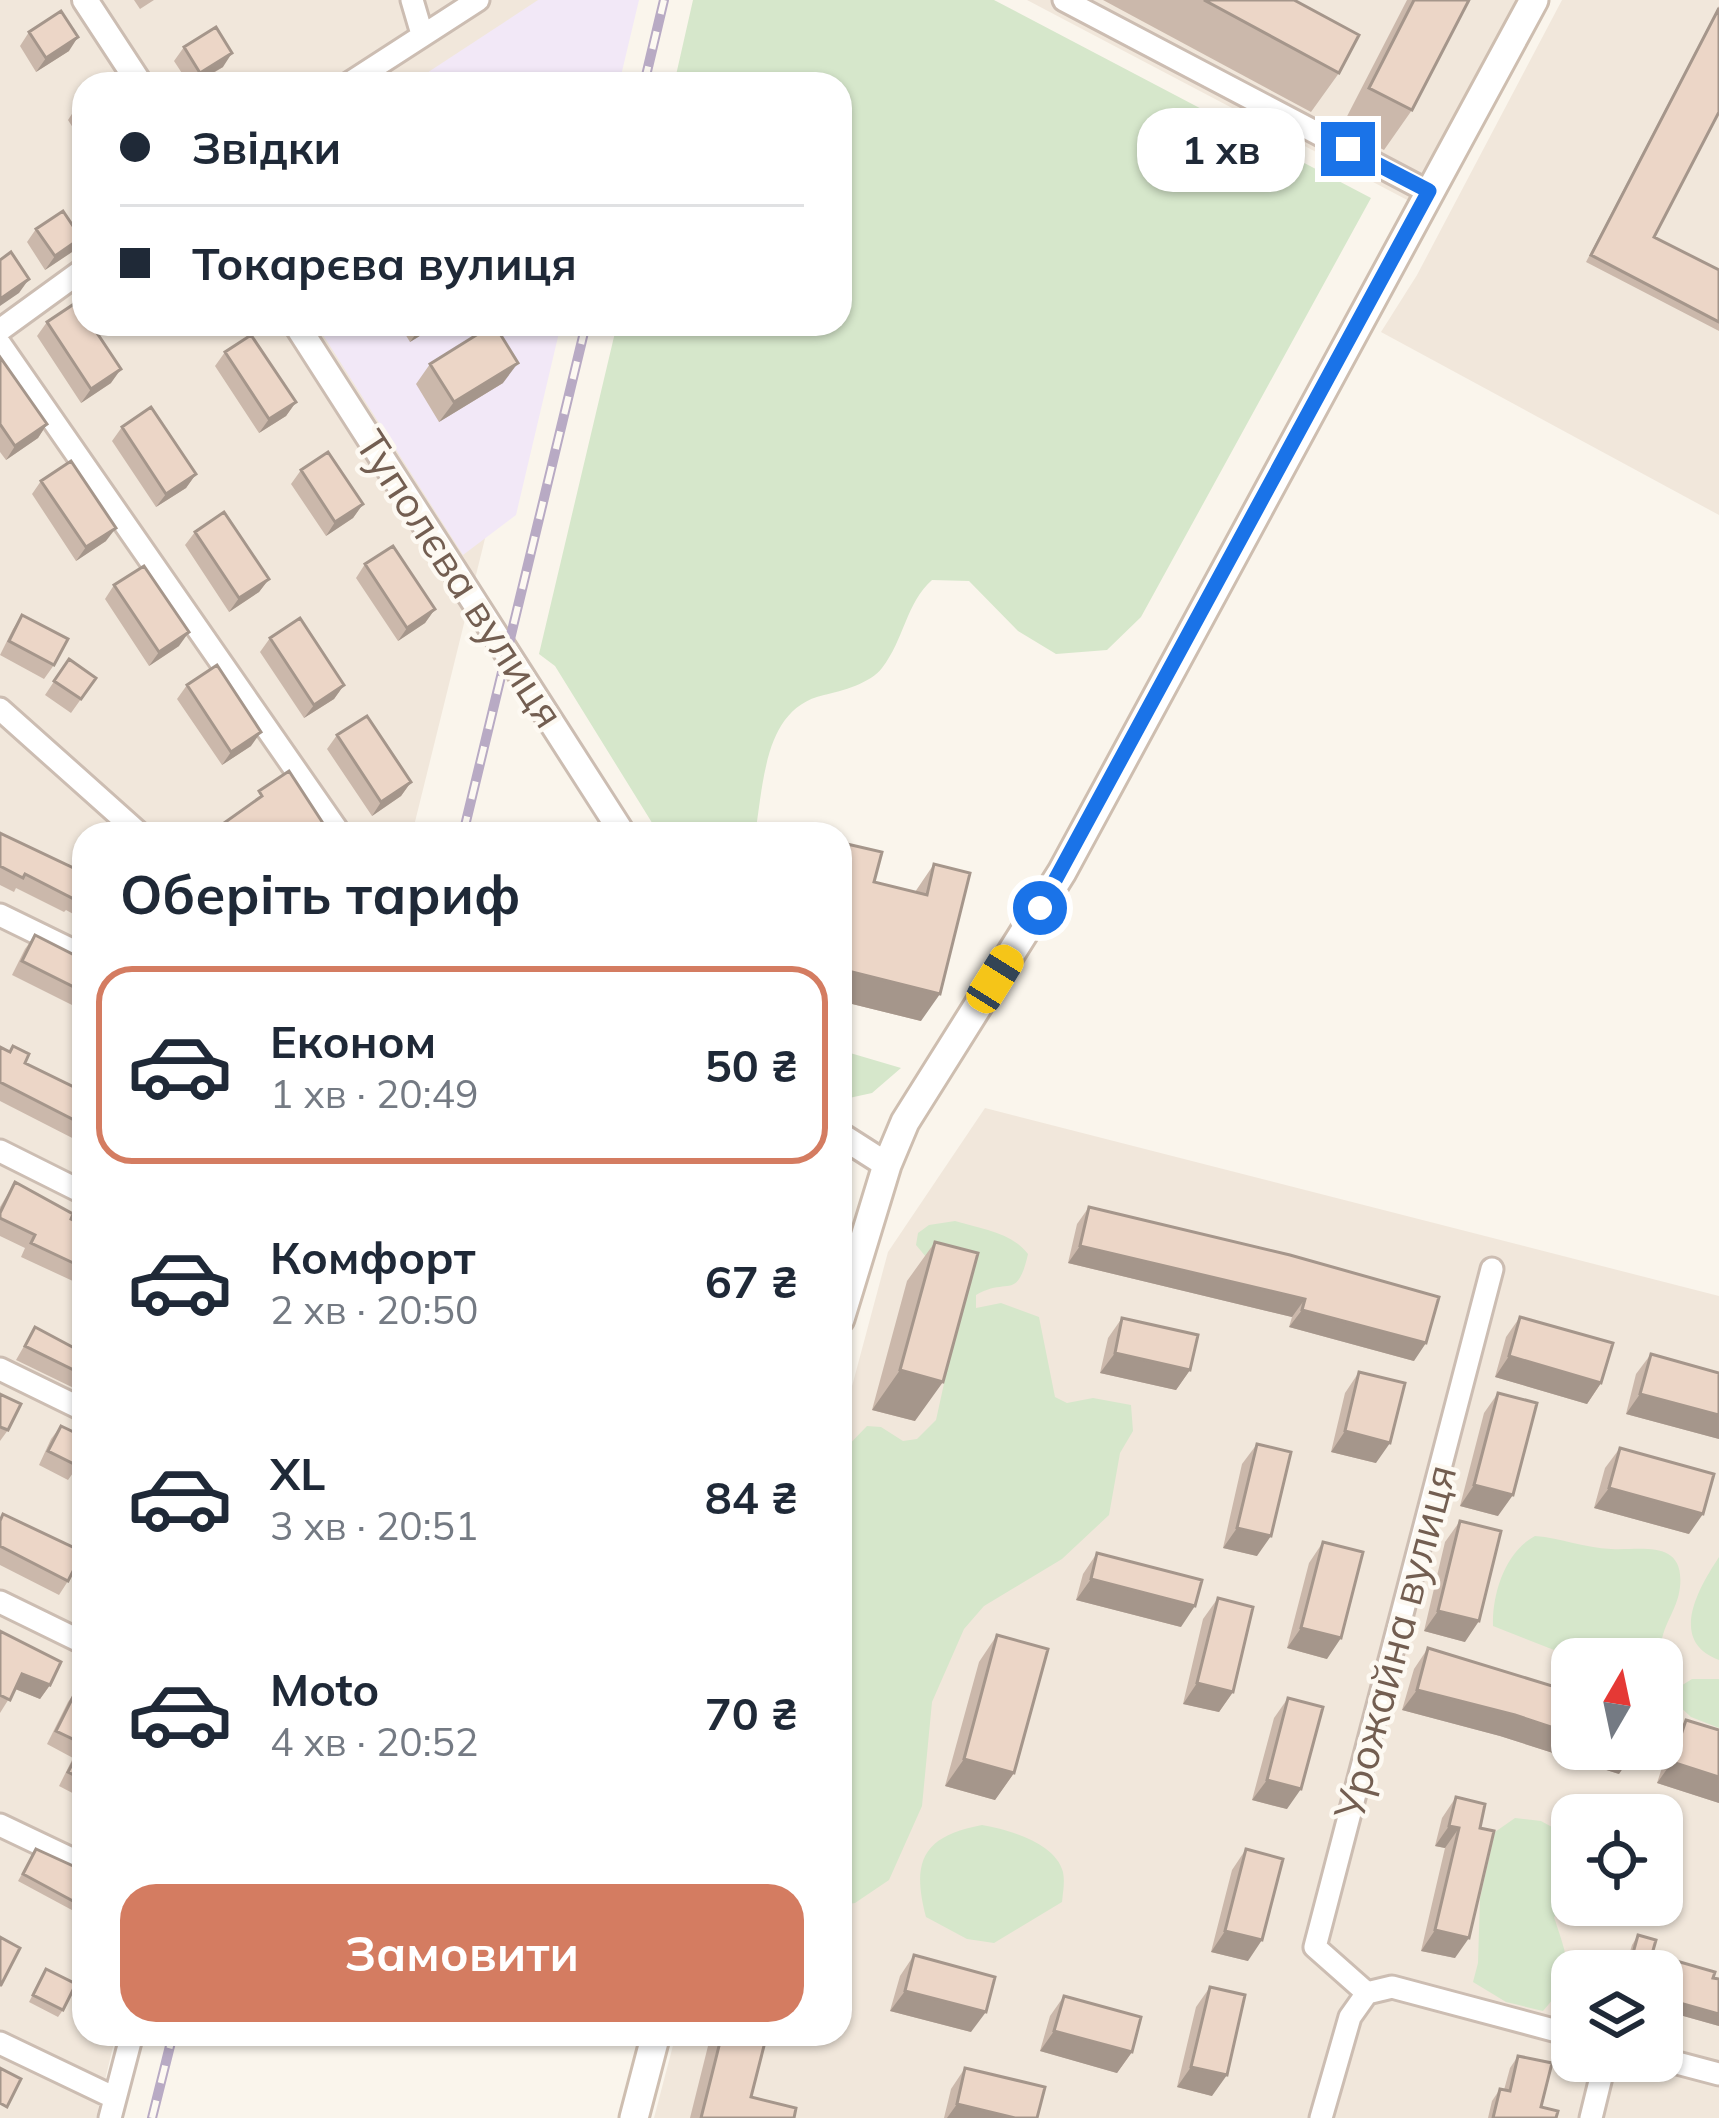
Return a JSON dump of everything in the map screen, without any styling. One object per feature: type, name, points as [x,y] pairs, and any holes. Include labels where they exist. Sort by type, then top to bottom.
[{"type":"main road","points":[[852,1279],[905,1122],[1063,872],[1534,0]]},
{"type":"main road","points":[[634,2118],[653,2046]]},
{"type":"street","points":[[85,0],[132,72]]},
{"type":"street","points":[[412,0],[422,34]]},
{"type":"street","points":[[366,72],[478,0]]},
{"type":"street","points":[[1064,0],[1429,191]]},
{"type":"street","points":[[0,329],[72,278]]},
{"type":"street","name":"Туполєва вулиця","points":[[304,336],[615,822]]},
{"type":"street","points":[[0,344],[332,822]]},
{"type":"street","points":[[0,709],[127,822]]},
{"type":"street","points":[[0,915],[72,950]]},
{"type":"street","points":[[852,1143],[887,1165]]},
{"type":"street","points":[[0,1151],[72,1187]]},
{"type":"street","name":"Урожайна вулиця","points":[[1367,1993],[1315,1947],[1492,1269]]},
{"type":"street","points":[[0,1369],[72,1404]]},
{"type":"street","points":[[0,1602],[72,1637]]},
{"type":"street","points":[[0,1825],[72,1859]]},
{"type":"street","points":[[1321,2118],[1350,2017],[1367,1993],[1392,1987],[1551,2029]]},
{"type":"street","points":[[0,2043],[112,2108],[129,2046]]},
{"type":"street","points":[[1683,2065],[1719,2074]]},
{"type":"street","points":[[1591,2118],[1600,2082]]},
{"type":"shaded area","points":[[0,0],[618,0],[600,72],[72,72],[72,336],[535,336],[415,822],[72,822],[72,2046],[113,2046],[96,2118],[0,2118]]},
{"type":"shaded area","points":[[538,0],[639,0],[622,72],[428,72]]},
{"type":"shaded area","points":[[1027,0],[1520,0],[1411,202]]},
{"type":"shaded area","points":[[1562,0],[1719,0],[1719,515],[1381,332],[1417,275]]},
{"type":"shaded area","points":[[324,336],[558,336],[516,515],[463,555]]},
{"type":"shaded area","points":[[985,1108],[1719,1296],[1719,2118],[654,2118],[673,2046],[852,2046],[852,1386],[888,1252]]},
{"type":"green space","points":[[693,0],[994,0],[1371,198],[1141,617],[1107,650],[1056,654],[1018,631],[969,581],[932,580],[877,673],[856,686],[804,703],[789,715],[770,750],[757,822],[652,822],[555,666],[539,654],[614,336],[852,336],[852,72],[677,72]]},
{"type":"green space","points":[[852,1054],[901,1068],[872,1093],[852,1097]]},
{"type":"green space","points":[[955,1221],[985,1229],[1028,1254],[1020,1278],[976,1295],[976,1308],[1001,1303],[1039,1317],[1055,1397],[1067,1403],[1093,1398],[1131,1405],[1133,1431],[1120,1453],[1109,1515],[1062,1559],[984,1606],[964,1629],[932,1702],[922,1806],[889,1880],[852,1903],[852,1442],[867,1426],[881,1427],[903,1441],[917,1439],[936,1420],[958,1320],[958,1295],[916,1245],[918,1233],[929,1225]]},
{"type":"green space","points":[[1535,1536],[1668,1554],[1680,1571],[1680,1587],[1662,1638],[1551,1638],[1551,1649],[1493,1626],[1502,1575]]},
{"type":"green space","points":[[1719,1557],[1719,1660],[1703,1651],[1691,1627],[1696,1599]]},
{"type":"green space","points":[[1692,1679],[1719,1679],[1719,1728],[1683,1710],[1683,1685]]},
{"type":"green space","points":[[1515,1818],[1551,1826],[1551,1926],[1557,1926],[1564,1950],[1551,1950],[1551,2002],[1543,2011],[1506,2002],[1473,1982],[1480,1898],[1495,1832]]},
{"type":"green space","points":[[982,1825],[1041,1845],[1059,1862],[1064,1876],[1062,1902],[994,1943],[967,1939],[926,1917],[920,1881],[926,1854],[934,1844]]},
{"type":"building","points":[[1204,0],[1294,0],[1359,35],[1339,73]]},
{"type":"building","points":[[1414,0],[1469,0],[1412,110],[1369,88]]},
{"type":"building","points":[[1719,8],[1719,112],[1654,237],[1719,270],[1719,322],[1591,255]]},
{"type":"building","points":[[61,11],[78,37],[46,58],[29,32]]},
{"type":"building","points":[[216,27],[232,53],[199,72],[184,47]]},
{"type":"building","points":[[63,211],[72,224],[72,244],[55,256],[36,229]]},
{"type":"building","points":[[11,252],[29,279],[0,299],[0,260]]},
{"type":"building","points":[[72,305],[72,336],[99,336],[121,369],[91,389],[47,322]]},
{"type":"building","points":[[252,336],[296,402],[269,419],[225,352]]},
{"type":"building","points":[[475,336],[501,336],[518,363],[454,402],[430,364]]},
{"type":"building","points":[[0,357],[47,424],[15,446],[0,424]]},
{"type":"building","points":[[151,407],[196,474],[166,494],[122,427]]},
{"type":"building","points":[[328,452],[363,504],[335,522],[301,470]]},
{"type":"building","points":[[71,461],[116,528],[86,547],[41,481]]},
{"type":"building","points":[[224,512],[269,579],[239,598],[195,532]]},
{"type":"building","points":[[393,546],[435,609],[407,628],[365,564]]},
{"type":"building","points":[[144,566],[189,632],[159,652],[114,585]]},
{"type":"building","points":[[22,615],[68,639],[54,665],[9,641]]},
{"type":"building","points":[[300,618],[344,685],[314,705],[270,638]]},
{"type":"building","points":[[69,659],[96,678],[81,699],[54,681]]},
{"type":"building","points":[[217,665],[261,732],[231,752],[187,685]]},
{"type":"building","points":[[367,716],[411,782],[381,802],[337,735]]},
{"type":"building","points":[[289,771],[322,822],[225,822],[262,796],[259,791]]},
{"type":"building","points":[[0,833],[72,867],[72,898],[25,874],[23,878],[0,866]]},
{"type":"building","points":[[852,845],[882,852],[874,882],[927,895],[934,864],[970,873],[940,994],[852,972]]},
{"type":"building","points":[[35,935],[72,954],[72,986],[22,961]]},
{"type":"building","points":[[13,1046],[29,1054],[25,1063],[72,1086],[72,1119],[0,1082],[0,1047],[10,1052]]},
{"type":"building","points":[[15,1182],[72,1213],[72,1262],[31,1243],[35,1235],[0,1218]]},
{"type":"building","points":[[1089,1207],[1439,1297],[1426,1343],[1302,1310],[1305,1299],[1080,1246]]},
{"type":"building","points":[[935,1242],[978,1253],[943,1382],[900,1370]]},
{"type":"building","points":[[1520,1317],[1613,1343],[1601,1383],[1509,1356]]},
{"type":"building","points":[[1122,1318],[1198,1335],[1190,1370],[1115,1353]]},
{"type":"building","points":[[35,1327],[72,1347],[72,1369],[25,1346]]},
{"type":"building","points":[[1651,1354],[1719,1373],[1719,1415],[1640,1394]]},
{"type":"building","points":[[1359,1372],[1405,1383],[1390,1443],[1345,1431]]},
{"type":"building","points":[[1498,1393],[1537,1403],[1513,1495],[1474,1485]]},
{"type":"building","points":[[0,1394],[21,1404],[8,1430],[0,1427]]},
{"type":"building","points":[[61,1426],[72,1431],[72,1463],[48,1451]]},
{"type":"building","points":[[1257,1444],[1291,1452],[1271,1536],[1237,1528]]},
{"type":"building","points":[[1620,1448],[1714,1474],[1703,1514],[1609,1488]]},
{"type":"building","points":[[3,1514],[72,1547],[68,1581],[0,1546]]},
{"type":"building","points":[[1460,1521],[1501,1531],[1479,1621],[1438,1611]]},
{"type":"building","points":[[1323,1542],[1363,1552],[1341,1638],[1301,1628]]},
{"type":"building","points":[[1097,1553],[1202,1580],[1195,1606],[1091,1579]]},
{"type":"building","points":[[1218,1598],[1253,1607],[1233,1692],[1197,1683]]},
{"type":"building","points":[[0,1631],[61,1662],[50,1685],[22,1674],[10,1700],[0,1695]]},
{"type":"building","points":[[997,1635],[1048,1649],[1014,1773],[964,1759]]},
{"type":"building","points":[[1428,1648],[1551,1686],[1551,1727],[1515,1715],[1417,1690]]},
{"type":"building","points":[[1288,1698],[1323,1707],[1301,1789],[1267,1780]]},
{"type":"building","points":[[72,1699],[72,1739],[56,1731]]},
{"type":"building","points":[[1686,1720],[1719,1730],[1719,1777],[1683,1766]]},
{"type":"building","points":[[1456,1797],[1485,1804],[1480,1828],[1494,1831],[1469,1938],[1435,1930],[1459,1828],[1449,1826]]},
{"type":"building","points":[[36,1849],[72,1866],[72,1901],[23,1874]]},
{"type":"building","points":[[1246,1849],[1283,1859],[1262,1940],[1225,1931]]},
{"type":"building","points":[[1638,1935],[1656,1940],[1653,1950],[1634,1950]]},
{"type":"building","points":[[0,1937],[20,1948],[1,1985],[0,1985]]},
{"type":"building","points":[[914,1955],[995,1977],[986,2012],[905,1991]]},
{"type":"building","points":[[1683,1963],[1715,1972],[1719,2014],[1683,2004]]},
{"type":"building","points":[[46,1969],[72,1982],[63,2010],[33,1995]]},
{"type":"building","points":[[1210,1987],[1245,1995],[1227,2075],[1191,2067]]},
{"type":"building","points":[[1064,1996],[1141,2017],[1132,2052],[1054,2031]]},
{"type":"building","points":[[719,2046],[764,2046],[751,2097],[796,2108],[794,2118],[701,2118]]},
{"type":"building","points":[[1518,2056],[1551,2063],[1541,2107],[1558,2111],[1556,2118],[1493,2118],[1500,2089],[1510,2091]]},
{"type":"building","points":[[0,2068],[21,2079],[7,2107],[0,2103]]},
{"type":"building","points":[[965,2068],[1045,2087],[1037,2118],[1015,2118],[957,2104]]},
{"type":"railway","points":[[647,72],[664,0]]},
{"type":"railway","points":[[466,822],[583,336]]},
{"type":"railway","points":[[152,2118],[170,2046]]},
{"type":"route","points":[[1040,908],[1429,191],[1348,149]]}]
